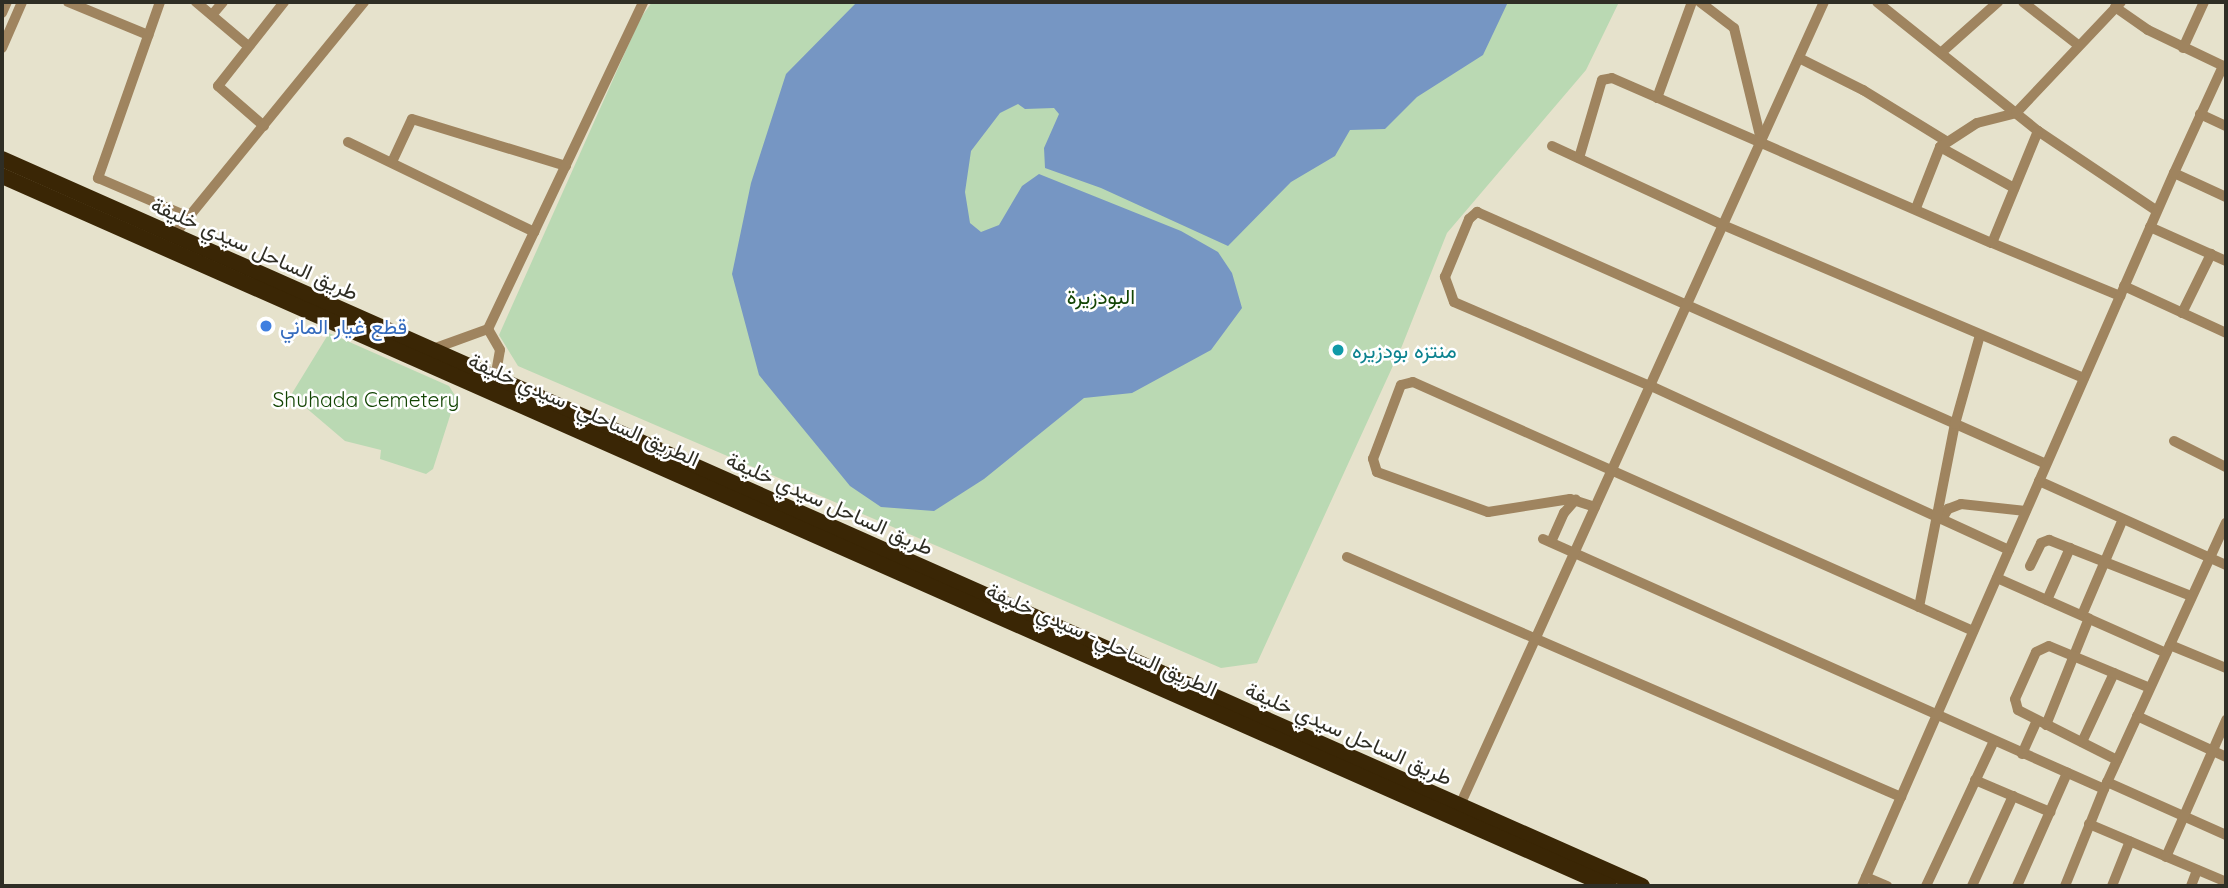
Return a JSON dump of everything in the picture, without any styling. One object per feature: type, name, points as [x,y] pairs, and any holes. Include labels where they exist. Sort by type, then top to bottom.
[{"type":"highway","name":"طريق الساحل سيدي خليفة","points":[[2,159],[495,378],[1365,771],[1460,805],[1642,886]]},
{"type":"highway","name":"الطريق الساحلي- سيدي خليفة","points":[[2,176],[1365,771],[1609,886]]},
{"type":"street","points":[[2,13],[7,2]]},
{"type":"street","points":[[2,48],[22,2]]},
{"type":"street","points":[[68,2],[148,35]]},
{"type":"street","points":[[90,197],[160,2]]},
{"type":"street","points":[[196,2],[248,46]]},
{"type":"street","points":[[212,15],[223,2]]},
{"type":"street","points":[[264,126],[219,90],[220,80],[284,2]]},
{"type":"street","points":[[174,235],[364,2]]},
{"type":"street","points":[[430,350],[488,329],[643,2]]},
{"type":"street","points":[[1657,98],[1692,2]]},
{"type":"street","points":[[1700,2],[1734,28],[1761,140]]},
{"type":"street","points":[[1460,805],[1824,2]]},
{"type":"street","points":[[1877,2],[1942,51],[2038,131],[2157,211]]},
{"type":"street","points":[[1942,51],[1997,2]]},
{"type":"street","points":[[2023,2],[2078,45]]},
{"type":"street","points":[[2183,48],[2204,2]]},
{"type":"street","points":[[1887,886],[1864,882],[2157,211],[2224,67],[2183,48],[2118,5],[2016,113],[1976,122],[1943,144],[1916,208]]},
{"type":"street","points":[[1798,58],[1863,90],[2014,188]]},
{"type":"street","points":[[1579,158],[1602,80],[1612,78],[1761,140],[1992,243],[2182,313],[2223,332],[2226,318]]},
{"type":"street","points":[[2200,114],[2226,126]]},
{"type":"street","points":[[392,162],[412,119],[566,166]]},
{"type":"street","points":[[1992,243],[2038,131]]},
{"type":"street","points":[[348,142],[534,232]]},
{"type":"street","points":[[1552,146],[1723,225],[2084,377]]},
{"type":"street","points":[[2174,173],[2226,197]]},
{"type":"street","points":[[98,178],[189,217]]},
{"type":"street","points":[[2009,550],[1650,386],[1454,302],[1445,277],[1469,219],[1477,212],[1685,307],[1769,339],[2046,464]]},
{"type":"street","points":[[2150,227],[2219,258]]},
{"type":"street","points":[[2182,313],[2226,246]]},
{"type":"street","points":[[488,329],[500,350],[495,378]]},
{"type":"street","points":[[1919,607],[1939,518],[1955,424],[1980,335]]},
{"type":"street","points":[[1595,507],[1576,499],[1488,512],[1377,472],[1373,459],[1401,385],[1413,382],[1973,631]]},
{"type":"street","points":[[2174,441],[2226,467]]},
{"type":"street","points":[[2039,481],[2226,565]]},
{"type":"street","points":[[1576,499],[1547,541],[1938,714],[2022,754],[2185,816],[2226,835]]},
{"type":"street","points":[[1939,518],[1948,509],[1961,504],[2026,511]]},
{"type":"street","points":[[2022,754],[2042,723],[2074,656],[2105,562],[2123,519]]},
{"type":"street","points":[[2065,886],[2105,786],[2226,523]]},
{"type":"street","points":[[2031,566],[2044,541],[2070,548],[2191,596]]},
{"type":"street","points":[[2047,600],[2070,548]]},
{"type":"street","points":[[1347,556],[1901,797]]},
{"type":"street","points":[[1997,578],[2168,649],[2226,668]]},
{"type":"street","points":[[2117,760],[2018,710],[2014,702],[2036,652],[2045,645],[2150,688]]},
{"type":"street","points":[[2082,743],[2114,673]]},
{"type":"street","points":[[2137,716],[2226,757]]},
{"type":"street","points":[[2166,856],[2226,720]]},
{"type":"street","points":[[1926,886],[1994,741]]},
{"type":"street","points":[[2017,886],[2067,773]]},
{"type":"street","points":[[1975,780],[2050,812]]},
{"type":"street","points":[[1972,886],[2013,796]]},
{"type":"street","points":[[2089,824],[2226,882]]},
{"type":"street","points":[[2112,886],[2130,841]]},
{"type":"street","points":[[2191,886],[2197,870]]},
{"type":"green space","name":"البودزيرة","points":[[652,2],[1619,2],[1586,70],[1447,233],[1402,346],[1257,663],[1221,668],[518,366],[499,335],[640,19]]},
{"type":"green space","name":"Shuhada Cemetery","points":[[329,333],[449,386],[456,397],[433,469],[426,474],[380,459],[381,450],[345,441],[291,395]]},
{"type":"water","points":[[857,2],[1508,2],[1483,55],[1417,97],[1385,129],[1350,130],[1335,156],[1291,182],[1228,246],[1101,188],[1045,168],[1044,148],[1059,114],[1054,108],[1025,109],[1018,104],[1000,113],[971,151],[965,192],[970,223],[981,232],[999,225],[1022,186],[1039,174],[1181,231],[1218,252],[1232,273],[1242,308],[1211,350],[1132,393],[1084,398],[984,479],[934,511],[881,507],[850,486],[759,375],[732,274],[751,183],[786,74]]},
{"type":"place","name":"قطع غيار الماني","points":[[266,326]]},
{"type":"place","name":"منتزه بودزيره","points":[[1338,350]]}]
